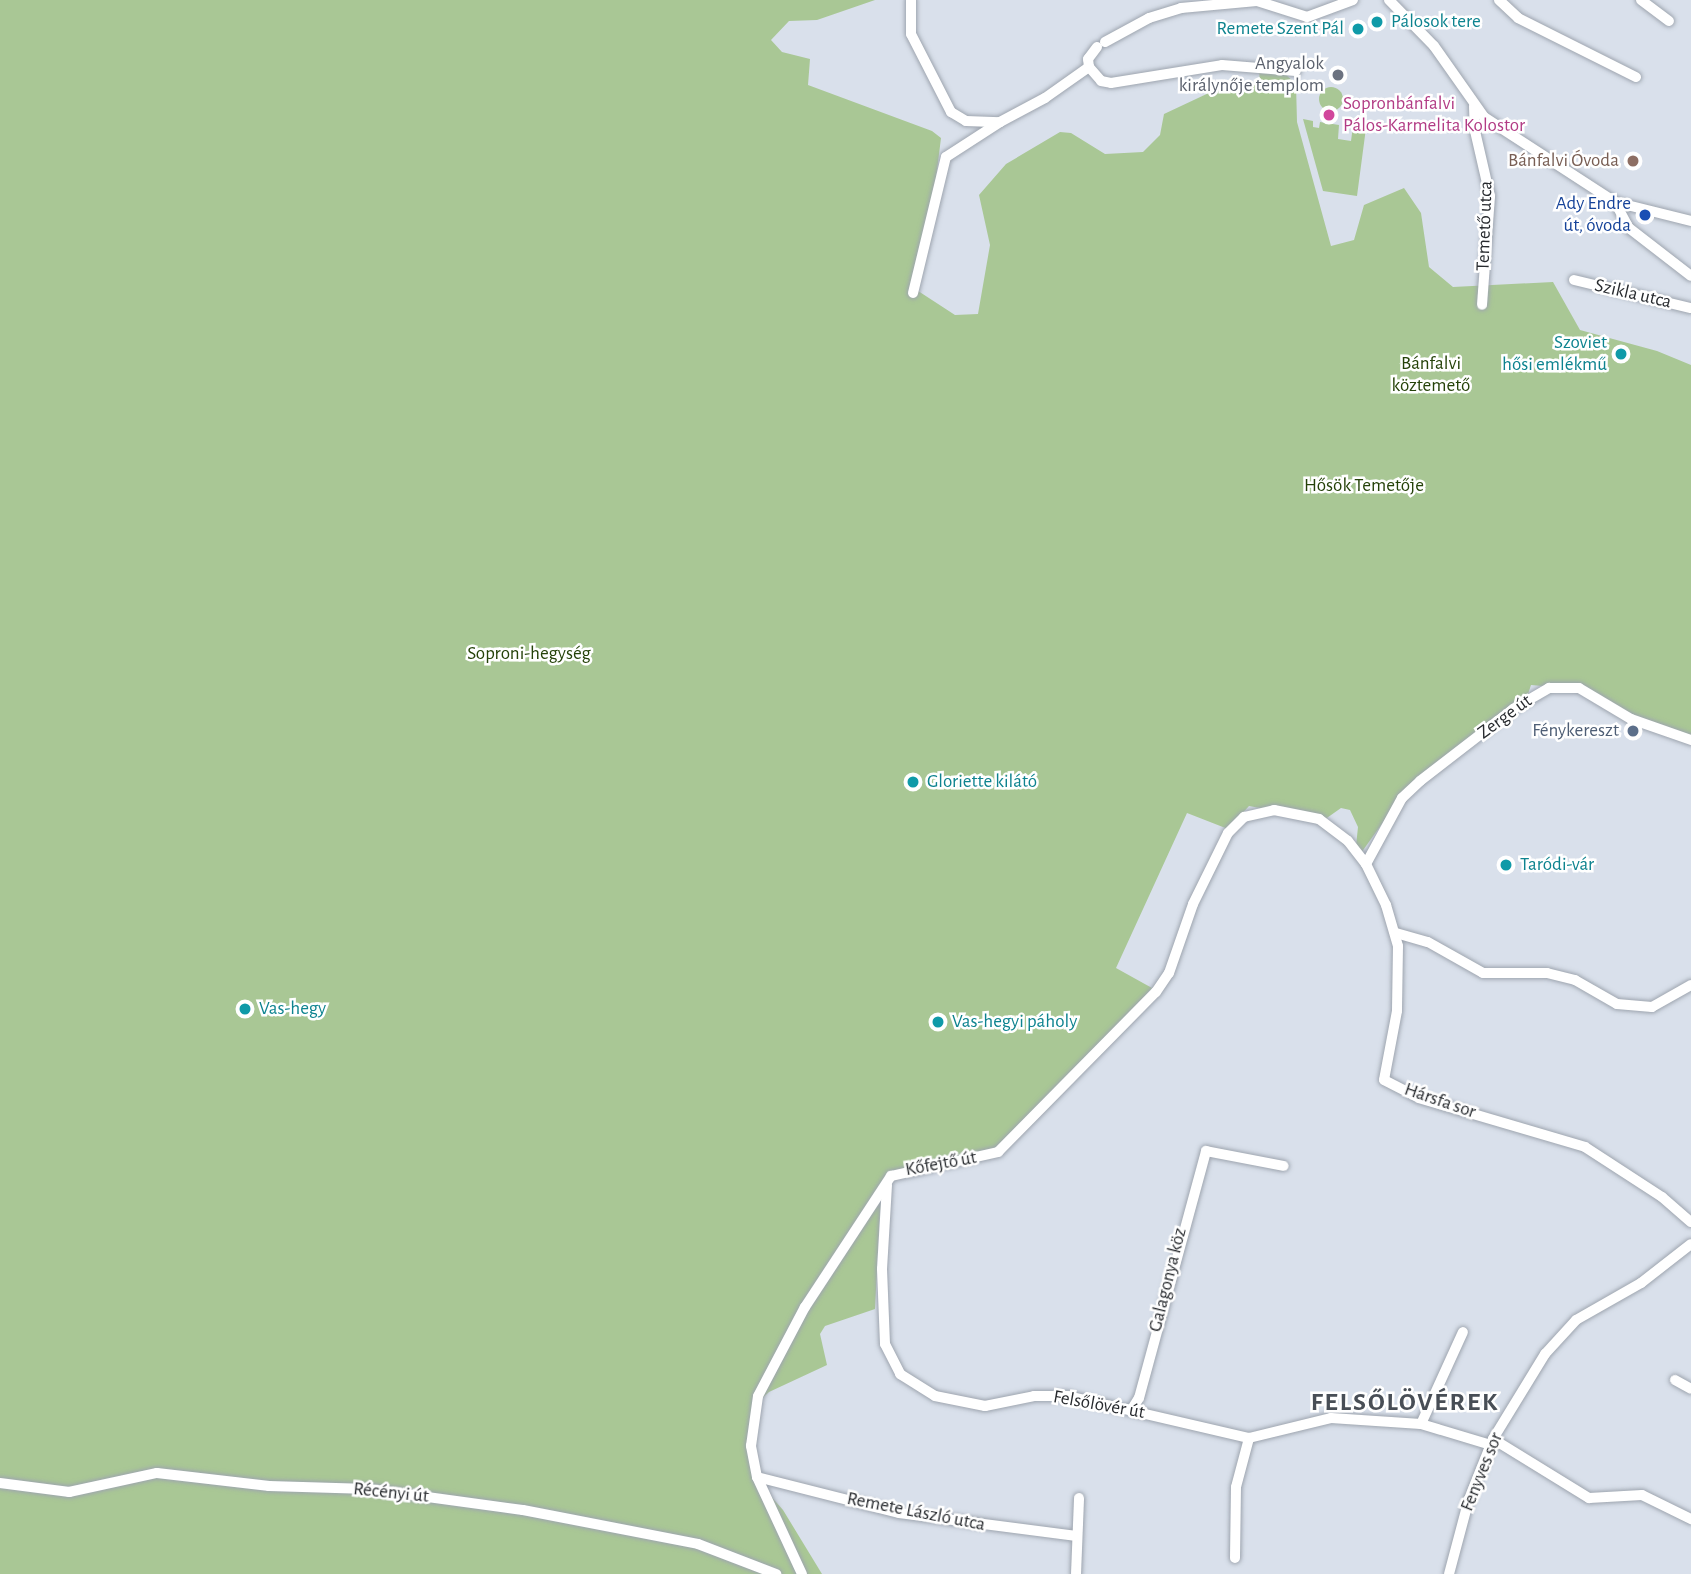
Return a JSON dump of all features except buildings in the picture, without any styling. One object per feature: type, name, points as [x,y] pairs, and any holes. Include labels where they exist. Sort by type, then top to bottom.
[{"type":"street","points":[[911,0],[911,34],[951,112],[966,121],[1000,122]]},
{"type":"street","points":[[1296,71],[1222,65],[1111,83],[1101,81],[1089,67],[1088,59],[1101,44],[1149,18],[1181,8],[1257,1],[1307,16],[1353,0]]},
{"type":"street","points":[[1390,0],[1434,47],[1474,106],[1615,202],[1691,221]]},
{"type":"street","points":[[1499,0],[1518,18],[1636,77]]},
{"type":"street","points":[[1641,0],[1669,21]]},
{"type":"street","points":[[913,293],[946,157],[1000,122],[1059,90],[1089,67]]},
{"type":"street","name":"Temető utca","points":[[1474,106],[1475,131],[1490,196],[1482,305]]},
{"type":"street","name":"Szikla utca","points":[[1615,202],[1629,228],[1691,276]]},
{"type":"street","name":"Szikla utca","points":[[1574,281],[1691,309]]},
{"type":"street","name":"Zerge út","points":[[1366,864],[1402,799],[1420,781],[1513,709],[1549,688],[1579,688],[1631,719],[1691,740]]},
{"type":"street","name":"Kőfejtő út","points":[[802,1574],[757,1477],[751,1446],[758,1396],[805,1307],[876,1195],[887,1185],[895,1172],[998,1152],[1156,992],[1169,973],[1193,904],[1234,824],[1274,810],[1320,820],[1339,834]]},
{"type":"street","name":"Hársfa sor","points":[[1339,834],[1366,864],[1396,933],[1398,991],[1384,1080],[1419,1098],[1585,1147],[1662,1196],[1691,1222]]},
{"type":"street","points":[[1396,933],[1428,942],[1483,973],[1547,973],[1575,980],[1617,1004],[1652,1007],[1691,985]]},
{"type":"street","name":"Galagonya köz","points":[[1132,1409],[1139,1398],[1206,1151],[1284,1166]]},
{"type":"street","name":"Felsőlövér út","points":[[887,1185],[883,1320],[888,1357],[900,1374],[934,1396],[971,1406],[1053,1395],[1132,1409],[1249,1438],[1287,1432],[1331,1418],[1421,1424],[1492,1442],[1589,1498],[1642,1495],[1691,1519]]},
{"type":"street","name":"Fenyves sor","points":[[1449,1574],[1469,1499],[1492,1442],[1522,1387],[1561,1335],[1691,1244]]},
{"type":"street","points":[[1421,1424],[1462,1332]]},
{"type":"street","points":[[1675,1380],[1691,1389]]},
{"type":"street","points":[[1235,1558],[1236,1486],[1249,1438]]},
{"type":"street","name":"Récényi út","points":[[0,1483],[69,1492],[157,1473],[269,1486],[369,1489],[523,1510],[698,1544],[776,1574]]},
{"type":"street","name":"Remete László utca","points":[[757,1477],[899,1513],[1077,1536]]},
{"type":"street","points":[[1076,1574],[1079,1498]]},
{"type":"green space","name":"Soproni-hegység","points":[[0,0],[875,0],[817,20],[789,21],[771,40],[782,52],[810,59],[808,85],[932,131],[941,138],[931,219],[912,287],[955,315],[978,314],[990,245],[979,195],[1006,164],[1060,132],[1071,133],[1105,154],[1143,152],[1160,135],[1164,114],[1213,91],[1260,84],[1259,70],[1282,71],[1296,84],[1297,122],[1331,246],[1354,240],[1364,205],[1404,188],[1421,213],[1429,267],[1453,287],[1553,282],[1580,330],[1657,351],[1691,365],[1691,740],[1634,722],[1577,689],[1531,685],[1528,694],[1412,782],[1361,853],[1356,846],[1358,827],[1350,810],[1341,808],[1324,820],[1249,806],[1228,829],[1187,813],[1116,968],[1152,988],[1004,1147],[891,1176],[880,1212],[875,1309],[825,1326],[820,1334],[827,1365],[769,1392],[752,1408],[754,1477],[783,1510],[822,1574],[0,1574]]},
{"type":"green space","points":[[1331,87],[1340,90],[1343,99],[1340,108],[1331,111],[1322,108],[1319,99],[1322,90]]},
{"type":"green space","points":[[1303,119],[1313,121],[1313,127],[1319,128],[1320,122],[1339,125],[1338,139],[1351,141],[1353,126],[1366,128],[1357,196],[1323,191]]},
{"type":"place","name":"Pálosok tere","points":[[1377,22]]},
{"type":"place","name":"Remete Szent Pál","points":[[1358,29]]},
{"type":"place","name":"Angyalok királynője templom","points":[[1338,75]]},
{"type":"place","name":"Sopronbánfalvi Pálos-Karmelita Kolostor","points":[[1329,115]]},
{"type":"place","name":"Bánfalvi Óvoda","points":[[1633,161]]},
{"type":"place","name":"Ady Endre út, óvoda","points":[[1645,215]]},
{"type":"place","name":"Szoviet hősi emlékmű","points":[[1621,354]]},
{"type":"place","name":"Fénykereszt","points":[[1633,731]]},
{"type":"place","name":"Gloriette kilátó","points":[[913,782]]},
{"type":"place","name":"Taródi-vár","points":[[1506,865]]},
{"type":"place","name":"Vas-hegy","points":[[245,1009]]},
{"type":"place","name":"Vas-hegyi páholy","points":[[938,1022]]},
{"type":"district","name":"FELSŐLÖVÉREK","points":[[1405,1403]]},
{"type":"park label","name":"Bánfalvi köztemető","points":[[1431,375]]},
{"type":"park label","name":"Hősök Temetője","points":[[1364,486]]}]
